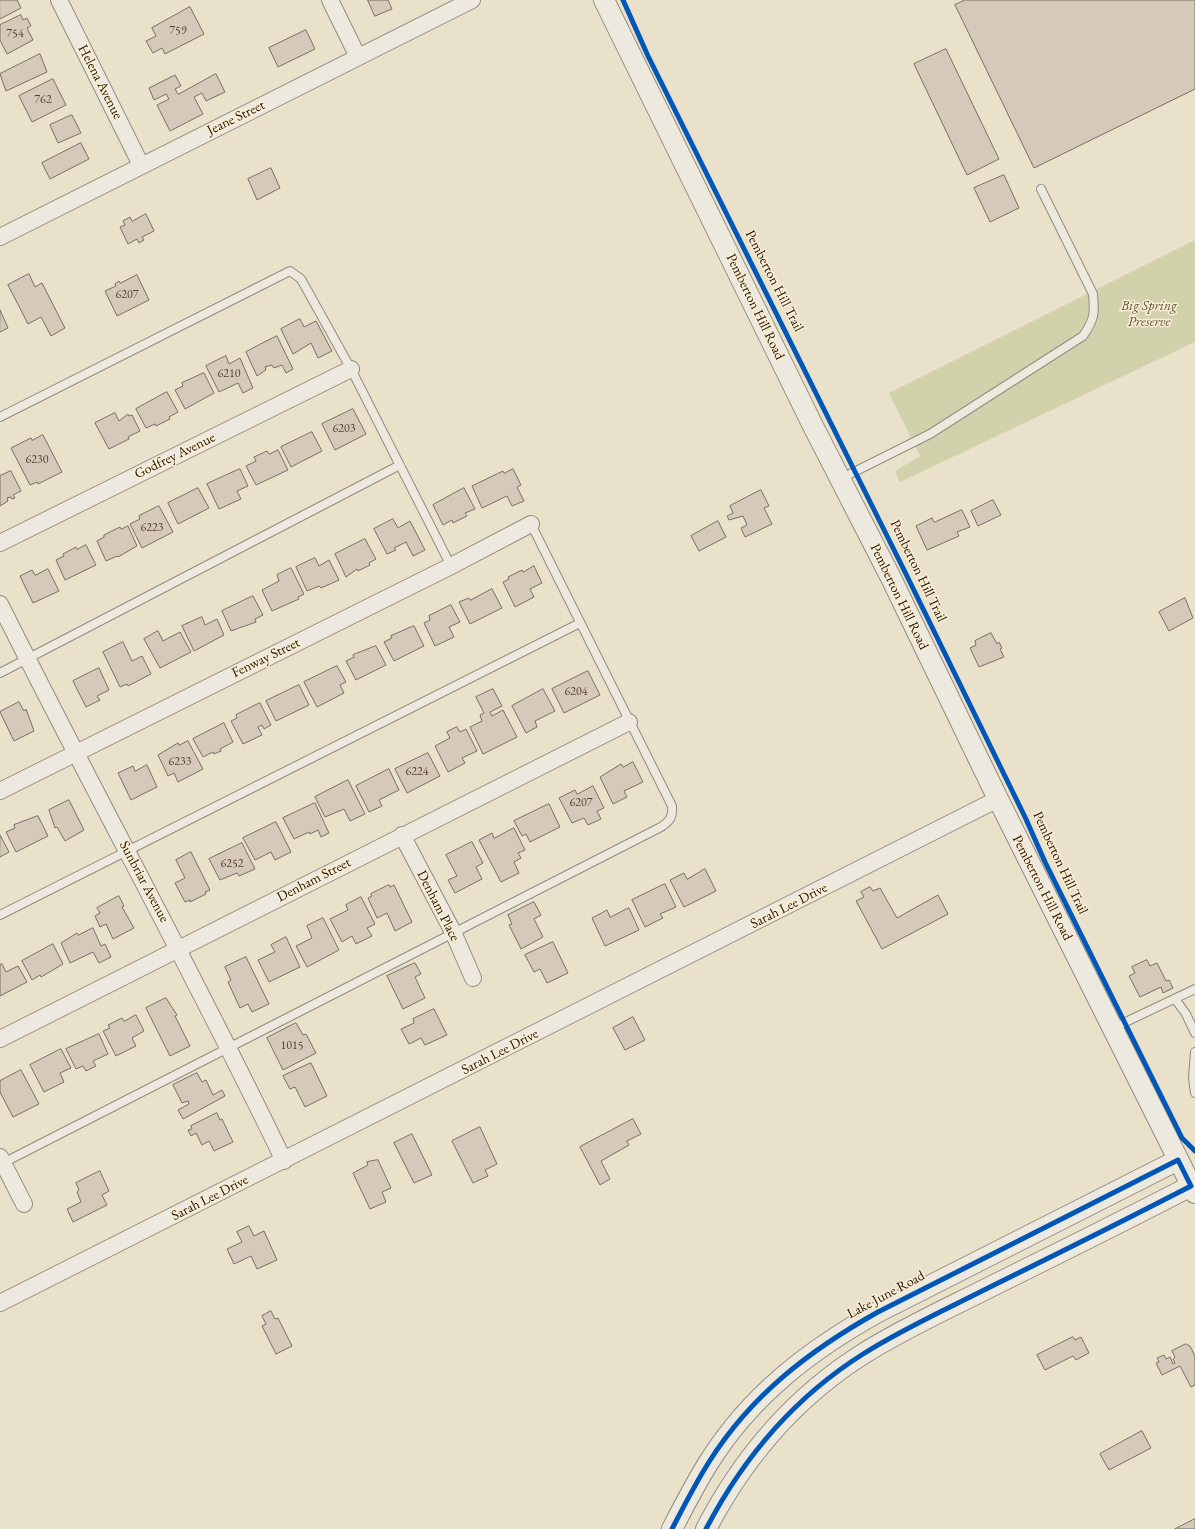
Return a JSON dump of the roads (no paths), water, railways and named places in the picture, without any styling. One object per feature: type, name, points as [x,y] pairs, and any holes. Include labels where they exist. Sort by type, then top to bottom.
[{"type":"street","name":"Helena Avenue","points":[[58,0],[141,165]]},
{"type":"street","points":[[330,0],[358,57]]},
{"type":"street","name":"Pemberton Hill Road","points":[[604,0],[840,479],[891,578],[998,800],[1193,1190]]},
{"type":"street","name":"Jeane Street","points":[[0,237],[469,1]]},
{"type":"street","name":"Godfrey Avenue","points":[[0,544],[351,369]]},
{"type":"street","name":"Fenway Street","points":[[0,791],[451,566],[531,524]]},
{"type":"street","name":"Sunbriar Avenue","points":[[0,604],[74,753],[128,851],[230,1048],[284,1161]]},
{"type":"street","name":"Denham Street","points":[[0,1039],[402,835],[629,722]]},
{"type":"street","name":"Sarah Lee Drive","points":[[0,1303],[998,800]]},
{"type":"street","name":"Denham Place","points":[[402,835],[453,932],[473,978]]},
{"type":"street","points":[[1,1160],[24,1204]]},
{"type":"street","name":"Lake June Road","points":[[672,1529],[709,1462],[732,1430],[775,1384],[808,1356],[837,1335],[878,1312],[1178,1160]]},
{"type":"street","points":[[706,1529],[740,1471],[766,1437],[808,1394],[837,1371],[898,1334],[1193,1190]]},
{"type":"lane","points":[[840,479],[930,434],[1083,336],[1093,322],[1093,294],[1041,189]]},
{"type":"lane","points":[[0,417],[290,271],[301,279],[351,369],[451,566]]},
{"type":"lane","points":[[0,673],[400,465]]},
{"type":"lane","points":[[1,1160],[230,1048],[453,932],[661,827],[670,821],[673,814],[672,806],[531,524]]},
{"type":"lane","points":[[0,915],[580,623]]},
{"type":"lane","points":[[1113,1028],[1195,989]]},
{"type":"lane","points":[[1175,998],[1186,1014],[1195,1033]]},
{"type":"lane","points":[[1195,1052],[1193,1078],[1195,1093]]},
{"type":"park label","name":"Big Spring Preserve","points":[[1149,314]]}]
